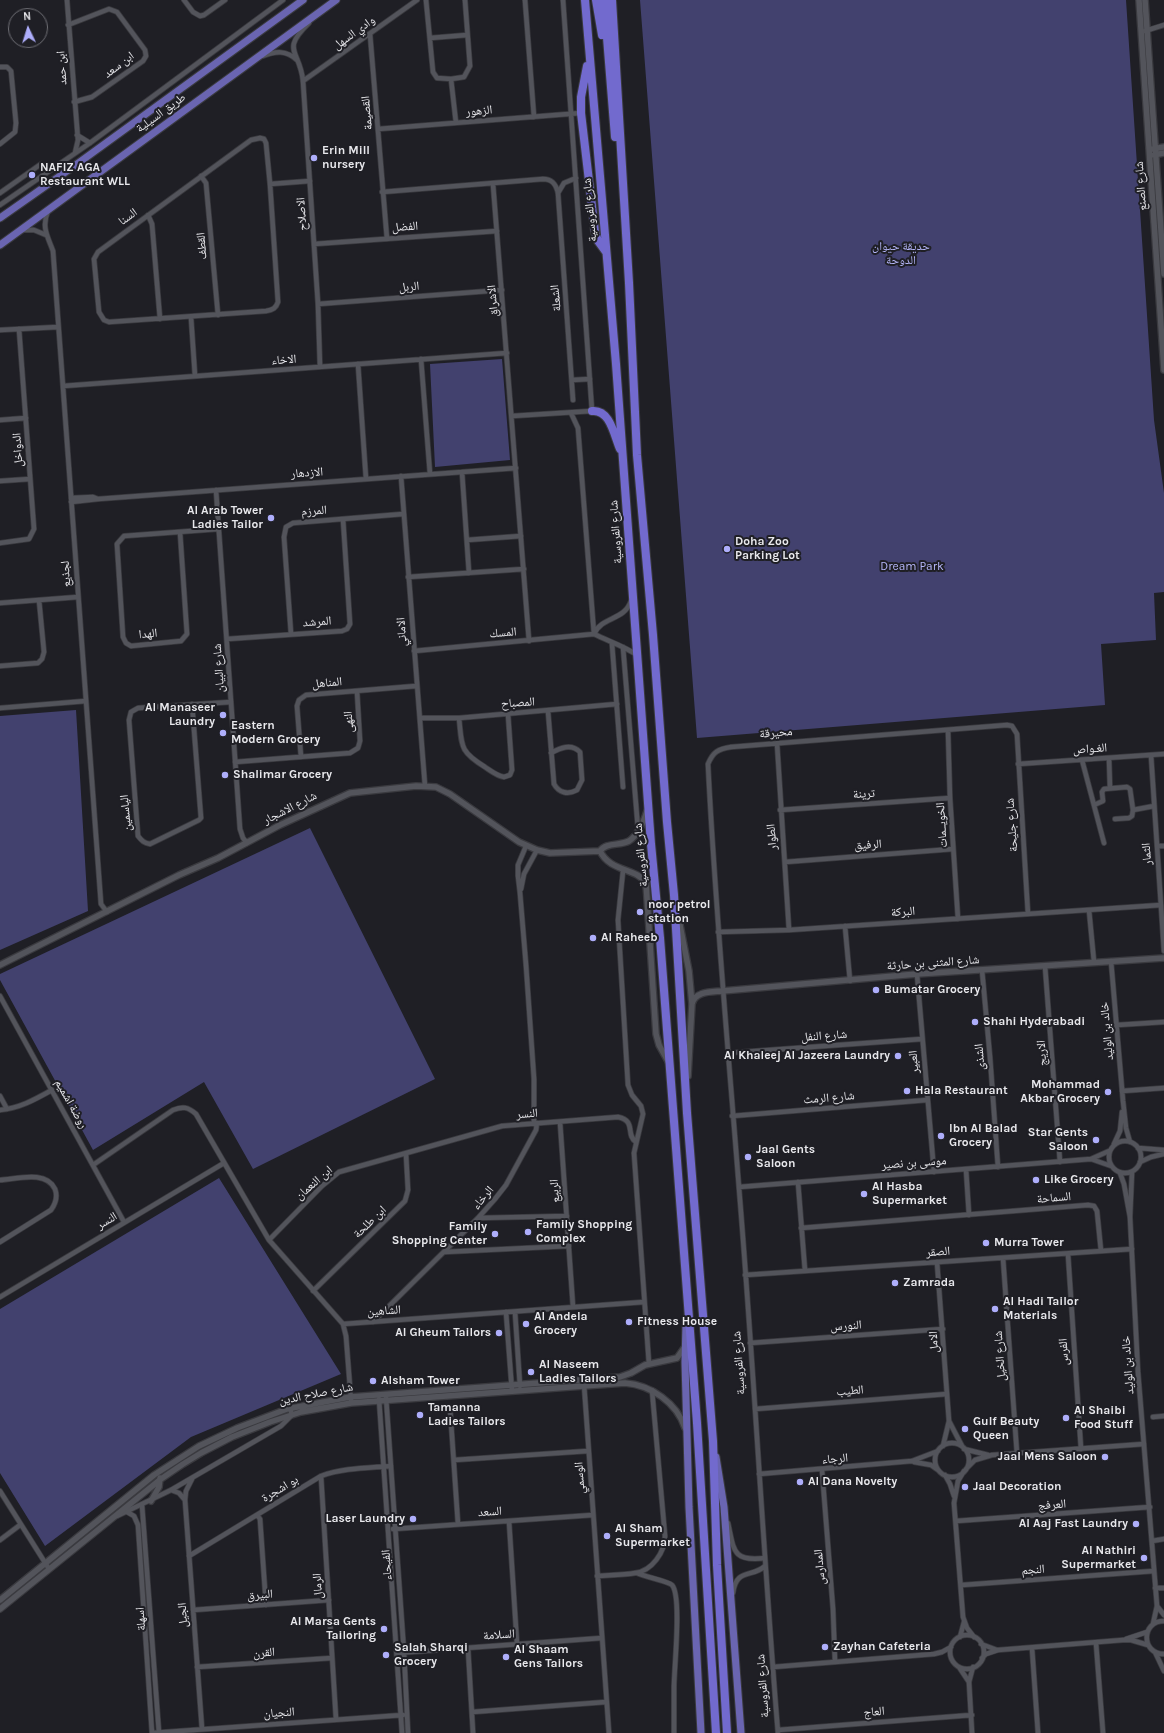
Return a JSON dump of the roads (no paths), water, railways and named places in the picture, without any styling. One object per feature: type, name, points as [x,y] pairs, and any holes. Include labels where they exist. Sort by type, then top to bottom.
[{"type":"highway","name":"شارع الفروسية","points":[[585,0],[623,457],[688,1301],[716,1733]]},
{"type":"highway","points":[[596,0],[610,85]]},
{"type":"highway","points":[[604,0],[613,119],[623,190]]},
{"type":"highway","name":"شارع الفروسية","points":[[612,0],[637,455],[654,635],[667,822],[674,895],[687,1113],[713,1441],[717,1565],[727,1733]]},
{"type":"highway","points":[[589,56],[581,97],[581,113],[595,232],[598,241],[606,252]]},
{"type":"highway","points":[[594,411],[604,414],[610,424],[623,457]]},
{"type":"main road","name":"طريق السيلية","points":[[0,218],[303,0]]},
{"type":"main road","name":"طريق السيلية","points":[[0,245],[336,0]]},
{"type":"main road","name":"شارع الفروسية","points":[[688,1301],[685,1346],[689,1507],[701,1733]]},
{"type":"main road","name":"شارع الفروسية","points":[[713,1441],[721,1478],[724,1507],[741,1733]]},
{"type":"street","name":"ابن حمد","points":[[67,0],[74,102],[78,135],[76,153]]},
{"type":"street","points":[[184,0],[193,12],[200,16],[204,15],[225,0]]},
{"type":"street","name":"طريق السيلية","points":[[0,206],[90,143],[283,0]]},
{"type":"street","name":"وادي السهل","points":[[303,81],[416,0]]},
{"type":"street","points":[[426,0],[434,76],[441,79],[464,77],[468,70],[465,0]]},
{"type":"street","points":[[525,0],[534,117]]},
{"type":"street","points":[[512,416],[594,411],[590,379],[563,0]]},
{"type":"street","name":"شارع الصنع","points":[[1140,0],[1144,31],[1153,156],[1164,274]]},
{"type":"street","name":"شارع الصنع","points":[[1144,31],[1145,0]]},
{"type":"street","name":"الاصلاح","points":[[320,367],[318,304],[303,81],[302,70],[294,50],[293,42],[297,34],[325,8]]},
{"type":"street","name":"ابن سعد","points":[[68,25],[109,9],[113,10],[117,12],[145,50],[146,56],[143,61],[92,97],[74,102]]},
{"type":"street","points":[[1144,31],[1164,25]]},
{"type":"street","name":"القصيمة","points":[[370,34],[387,239]]},
{"type":"street","points":[[430,38],[467,35]]},
{"type":"street","points":[[254,59],[278,52],[288,54],[298,61]]},
{"type":"street","points":[[0,67],[7,67],[12,72],[16,123],[15,132],[0,144]]},
{"type":"street","points":[[451,79],[456,123]]},
{"type":"street","name":"الزهور","points":[[378,129],[581,113]]},
{"type":"street","points":[[78,135],[90,143]]},
{"type":"street","name":"السنا","points":[[260,138],[264,139],[266,143],[270,184],[278,302],[272,310],[160,319],[109,322],[104,320],[99,312],[94,259],[96,255],[251,140],[260,138]]},
{"type":"street","points":[[1153,149],[1164,147]]},
{"type":"street","points":[[1153,156],[1164,153]]},
{"type":"street","points":[[0,193],[41,164]]},
{"type":"street","name":"القطف","points":[[201,176],[206,184],[218,315]]},
{"type":"street","points":[[558,193],[564,183],[576,178]]},
{"type":"street","points":[[382,192],[547,179],[555,184],[558,193]]},
{"type":"street","points":[[270,184],[310,181]]},
{"type":"street","points":[[12,184],[23,190]]},
{"type":"street","points":[[12,184],[15,195]]},
{"type":"street","name":"الاشراق","points":[[493,184],[529,641]]},
{"type":"street","name":"الشعلة","points":[[558,193],[573,400]]},
{"type":"street","name":"لجذيع","points":[[49,209],[45,222],[46,235],[53,251],[101,904],[107,912]]},
{"type":"street","points":[[148,215],[152,224],[160,319]]},
{"type":"street","name":"شارع الصنع","points":[[1160,221],[1164,370]]},
{"type":"street","points":[[21,230],[34,230],[46,235]]},
{"type":"street","name":"الفضل","points":[[314,244],[497,231]]},
{"type":"street","name":"الربل","points":[[318,304],[502,290]]},
{"type":"street","points":[[191,317],[195,376]]},
{"type":"street","points":[[0,330],[58,327]]},
{"type":"street","name":"الدواخل","points":[[0,543],[29,539],[34,529],[19,329]]},
{"type":"street","name":"الاخاء","points":[[63,386],[507,353]]},
{"type":"street","points":[[421,359],[430,474]]},
{"type":"street","points":[[358,364],[366,479]]},
{"type":"street","points":[[572,380],[590,379]]},
{"type":"street","points":[[571,413],[572,418],[578,428],[594,634]]},
{"type":"street","points":[[0,420],[26,418]]},
{"type":"street","name":"الازدهار","points":[[71,500],[516,468]]},
{"type":"street","points":[[462,472],[470,573]]},
{"type":"street","name":"الاماني","points":[[401,476],[416,686],[425,786]]},
{"type":"street","points":[[0,481],[30,479]]},
{"type":"street","name":"شارع البيان","points":[[216,490],[240,829],[243,838],[247,843]]},
{"type":"street","name":"المرزم","points":[[290,634],[284,537],[286,527],[293,523],[403,514]]},
{"type":"street","name":"المرشد","points":[[226,639],[342,631],[347,629],[350,624],[343,519]]},
{"type":"street","name":"الهدا","points":[[180,532],[186,637],[181,641],[131,646],[126,643],[123,637],[116,544],[124,536],[218,529]]},
{"type":"street","points":[[467,540],[521,536]]},
{"type":"street","points":[[408,577],[524,569]]},
{"type":"street","points":[[594,634],[599,626],[624,614],[629,607],[633,594]]},
{"type":"street","points":[[0,603],[78,597]]},
{"type":"street","points":[[0,666],[38,663],[42,659],[44,652],[38,600]]},
{"type":"street","points":[[594,634],[612,644],[623,647],[638,656]]},
{"type":"street","name":"المسك","points":[[414,651],[594,634]]},
{"type":"street","points":[[612,644],[623,787]]},
{"type":"street","points":[[623,647],[638,830]]},
{"type":"street","name":"المناهل","points":[[301,757],[297,706],[299,700],[306,695],[416,686]]},
{"type":"street","name":"النهى","points":[[236,762],[350,753],[358,748],[360,741],[357,690]]},
{"type":"street","points":[[0,708],[86,701]]},
{"type":"street","name":"الياسمين","points":[[192,704],[201,818],[150,844],[146,844],[142,842],[138,836],[129,720],[131,712],[138,708],[192,704],[231,702]]},
{"type":"street","name":"المصباح","points":[[420,718],[459,718],[617,704]]},
{"type":"street","points":[[548,711],[554,784],[566,793],[577,790],[582,780],[581,755],[577,749],[560,748],[551,744]]},
{"type":"street","points":[[459,718],[461,741],[466,753],[499,776],[504,777],[510,775],[512,770],[508,714]]},
{"type":"street","name":"محيرقة","points":[[722,991],[708,764],[712,755],[719,749],[777,743],[1007,725],[1012,726],[1017,734]]},
{"type":"street","name":"الخويــمات","points":[[948,730],[950,798],[958,919]]},
{"type":"street","name":"شارع جليحة","points":[[1017,734],[1028,914]]},
{"type":"street","name":"الطوار","points":[[777,743],[780,810],[789,930]]},
{"type":"street","points":[[551,753],[560,748]]},
{"type":"street","name":"الغـواص","points":[[1018,764],[1164,754]]},
{"type":"street","name":"الثمار","points":[[1151,755],[1164,951]]},
{"type":"street","points":[[1109,758],[1110,788]]},
{"type":"street","points":[[1082,760],[1104,843]]},
{"type":"street","name":"شارع الاشجار","points":[[0,964],[342,795],[371,790],[425,786],[436,787],[450,794],[526,846],[550,853],[600,851],[605,847],[628,841],[638,830],[645,818],[649,805]]},
{"type":"street","points":[[1094,805],[1103,802],[1102,791],[1104,789],[1127,787],[1130,789],[1133,810],[1132,816],[1129,818],[1115,819]]},
{"type":"street","name":"ترينة","points":[[780,810],[950,798]]},
{"type":"street","points":[[1133,810],[1154,806]]},
{"type":"street","name":"الرخاء","points":[[373,1322],[478,1218],[506,1185],[536,1130],[534,1079],[518,882],[518,865],[526,846]]},
{"type":"street","points":[[1157,846],[1164,846]]},
{"type":"street","name":"الرفيق","points":[[785,862],[953,849]]},
{"type":"street","name":"الرخاء","points":[[520,892],[524,874],[537,850]]},
{"type":"street","points":[[600,851],[610,863],[623,871]]},
{"type":"street","name":"شارع الفروسية","points":[[649,1364],[635,1158],[636,1142],[642,1123],[643,1114],[641,1106],[630,1092],[627,1082],[618,920],[623,871],[642,878],[645,881],[647,889],[656,1034],[658,1045],[669,1063]]},
{"type":"street","name":"شارع الفروسية","points":[[674,895],[690,980],[692,1004],[687,1113]]},
{"type":"street","name":"البركة","points":[[718,932],[789,930],[1161,905]]},
{"type":"street","points":[[1088,910],[1094,962]]},
{"type":"street","points":[[845,926],[850,981]]},
{"type":"street","name":"شارع المثنى بن حارثة","points":[[704,993],[917,974],[1164,958]]},
{"type":"street","name":"خالد بن الوليد","points":[[1111,961],[1123,1101],[1126,1128],[1130,1142]]},
{"type":"street","name":"الاريج","points":[[1045,966],[1060,1162]]},
{"type":"street","name":"الشذى","points":[[982,970],[998,1167]]},
{"type":"street","name":"العبير","points":[[917,974],[934,1172]]},
{"type":"street","points":[[690,980],[694,989],[704,993]]},
{"type":"street","name":"شارع الفروسية","points":[[722,991],[739,1187],[778,1731]]},
{"type":"street","points":[[692,1004],[694,998],[704,993]]},
{"type":"street","name":"روضة اشميم","points":[[0,996],[124,1222]]},
{"type":"street","points":[[1117,1026],[1164,1022]]},
{"type":"street","name":"شارع النفل","points":[[728,1053],[922,1039]]},
{"type":"street","points":[[1122,1091],[1164,1088]]},
{"type":"street","points":[[0,1110],[27,1104],[52,1090]]},
{"type":"street","points":[[0,1096],[7,1109]]},
{"type":"street","name":"شارع الرمث","points":[[732,1116],[927,1100]]},
{"type":"street","name":"خالد بن الوليد","points":[[1114,1145],[1120,1131],[1123,1101]]},
{"type":"street","points":[[93,1165],[173,1110],[185,1107],[191,1109],[196,1114],[269,1240],[343,1324],[346,1336],[351,1400]]},
{"type":"street","name":"النسر","points":[[406,1154],[502,1126],[615,1117],[622,1118],[628,1122],[632,1138],[636,1142]]},
{"type":"street","name":"الربيع","points":[[560,1122],[573,1307]]},
{"type":"street","points":[[1164,1150],[1138,1148],[1130,1142],[1122,1141],[1114,1145],[1109,1151],[1108,1156],[1111,1166],[1120,1173],[1124,1174],[1132,1172],[1140,1162],[1164,1154]]},
{"type":"street","points":[[1138,1148],[1141,1157],[1140,1162]]},
{"type":"street","name":"موسى بن نصير","points":[[739,1187],[1091,1159],[1109,1151]]},
{"type":"street","name":"ابن النعمان","points":[[269,1240],[322,1186],[339,1172],[406,1154]]},
{"type":"street","name":"ابن طلحة","points":[[313,1291],[405,1201],[408,1190],[406,1154]]},
{"type":"street","name":"موسى بن نصير","points":[[1091,1159],[1111,1166]]},
{"type":"street","name":"النسر","points":[[0,1297],[224,1163]]},
{"type":"street","points":[[966,1169],[969,1215]]},
{"type":"street","name":"خالد بن الوليد","points":[[1132,1172],[1130,1218],[1138,1372],[1150,1507],[1155,1588],[1156,1606],[1153,1624]]},
{"type":"street","name":"خالد بن الوليد","points":[[1120,1173],[1124,1184],[1130,1218]]},
{"type":"street","points":[[0,1180],[43,1178],[52,1184],[57,1194],[57,1199],[56,1204],[51,1210],[0,1242]]},
{"type":"street","points":[[798,1182],[805,1271]]},
{"type":"street","name":"السماحة","points":[[801,1228],[1088,1205],[1094,1206],[1097,1211],[1101,1251]]},
{"type":"street","points":[[478,1218],[567,1216]]},
{"type":"street","points":[[444,1252],[569,1246]]},
{"type":"street","name":"الصقر","points":[[745,1275],[1132,1249]]},
{"type":"street","name":"الفرس","points":[[1068,1254],[1081,1449]]},
{"type":"street","name":"شارع الخيل","points":[[1003,1258],[1017,1454]]},
{"type":"street","name":"الامل","points":[[938,1262],[944,1329],[949,1421],[943,1446]]},
{"type":"street","name":"الشاهين","points":[[343,1324],[644,1302]]},
{"type":"street","points":[[506,1312],[512,1391]]},
{"type":"street","points":[[515,1312],[520,1390]]},
{"type":"street","name":"النورس","points":[[750,1343],[944,1329]]},
{"type":"street","name":"شارع صلاح الدين","points":[[0,1600],[154,1475],[212,1440],[265,1416],[290,1408],[351,1400],[512,1391],[620,1377],[628,1375],[649,1364],[677,1358],[682,1353],[685,1346]]},
{"type":"street","points":[[628,1375],[630,1384]]},
{"type":"street","name":"شارع صلاح الدين","points":[[386,1398],[511,1384],[583,1382],[630,1384],[652,1390],[664,1399],[679,1415],[684,1423],[687,1438]]},
{"type":"street","name":"الوسمي","points":[[583,1382],[608,1733]]},
{"type":"street","points":[[597,1576],[637,1573],[648,1567],[662,1553],[664,1544],[652,1390]]},
{"type":"street","name":"الطيب","points":[[755,1409],[947,1394]]},
{"type":"street","name":"الفيحاء","points":[[379,1398],[402,1733]]},
{"type":"street","name":"الفيحاء","points":[[386,1398],[394,1529],[404,1652],[408,1733]]},
{"type":"street","name":"شارع صلاح الدين","points":[[0,1609],[161,1479],[192,1458],[232,1437],[292,1415],[351,1400]]},
{"type":"street","points":[[450,1407],[458,1524]]},
{"type":"street","points":[[290,1408],[292,1415]]},
{"type":"street","name":"شارع صلاح الدين","points":[[115,1516],[151,1501],[192,1479],[281,1426],[292,1415]]},
{"type":"street","points":[[1152,1418],[1164,1416]]},
{"type":"street","name":"الامل","points":[[949,1421],[963,1448]]},
{"type":"street","points":[[960,1637],[964,1622],[954,1496],[950,1484],[945,1475],[939,1470],[935,1461],[938,1451],[943,1446],[951,1443],[976,1453],[992,1455],[1144,1444]]},
{"type":"street","points":[[954,1496],[958,1481],[969,1460],[963,1448]]},
{"type":"street","points":[[454,1460],[588,1451]]},
{"type":"street","name":"الرجاء","points":[[759,1474],[822,1470],[912,1461],[938,1451]]},
{"type":"street","points":[[945,1475],[953,1476],[965,1470],[975,1460],[992,1455]]},
{"type":"street","name":"الرجاء","points":[[912,1461],[931,1465],[939,1470]]},
{"type":"street","name":"بو اشجرة","points":[[189,1556],[321,1476],[334,1471],[348,1469],[391,1466]]},
{"type":"street","name":"المدارس","points":[[822,1470],[833,1609],[835,1662]]},
{"type":"street","points":[[151,1501],[159,1487],[161,1479],[158,1475],[154,1475]]},
{"type":"street","name":"الرمال","points":[[321,1476],[336,1718]]},
{"type":"street","name":"الجيل","points":[[192,1479],[186,1491],[185,1500],[202,1729]]},
{"type":"street","points":[[171,1490],[179,1493],[185,1500]]},
{"type":"street","points":[[0,1491],[49,1569]]},
{"type":"street","name":"اسهلة","points":[[142,1505],[159,1733]]},
{"type":"street","points":[[724,1507],[735,1551],[748,1560],[765,1558]]},
{"type":"street","name":"العرفج","points":[[956,1521],[1150,1507]]},
{"type":"street","name":"اسهلة","points":[[127,1512],[134,1516],[138,1525],[152,1733]]},
{"type":"street","name":"السعد","points":[[388,1530],[593,1514]]},
{"type":"street","points":[[257,1515],[260,1519],[266,1605]]},
{"type":"street","points":[[508,1521],[517,1644]]},
{"type":"street","points":[[0,1540],[20,1525]]},
{"type":"street","points":[[1152,1541],[1164,1539]]},
{"type":"street","points":[[732,1600],[734,1587],[738,1579],[744,1574],[756,1571],[766,1566]]},
{"type":"street","points":[[756,1571],[761,1573],[766,1579]]},
{"type":"street","name":"النجم","points":[[962,1585],[1154,1571]]},
{"type":"street","points":[[637,1573],[668,1583],[674,1589],[677,1622],[674,1686],[674,1733]]},
{"type":"street","points":[[1155,1588],[1164,1588]]},
{"type":"street","name":"البيرق","points":[[193,1610],[329,1600]]},
{"type":"street","points":[[1156,1606],[1164,1615]]},
{"type":"street","points":[[1123,1640],[1141,1635],[1147,1632],[1153,1624],[1164,1621]]},
{"type":"street","points":[[964,1622],[974,1637],[981,1644],[998,1650]]},
{"type":"street","points":[[1147,1632],[1146,1637],[1148,1645]]},
{"type":"street","points":[[773,1667],[934,1654],[942,1652],[960,1637],[974,1637]]},
{"type":"street","name":"السلامة","points":[[397,1653],[602,1638]]},
{"type":"street","points":[[982,1658],[986,1654],[998,1650],[1131,1640],[1148,1645],[1155,1652],[1164,1671]]},
{"type":"street","points":[[1096,1642],[1103,1733]]},
{"type":"street","points":[[959,1667],[967,1669],[973,1668],[980,1663],[983,1651],[981,1644]]},
{"type":"street","points":[[951,1646],[950,1653],[952,1660]]},
{"type":"street","points":[[468,1648],[473,1733]]},
{"type":"street","points":[[1032,1648],[1038,1733]]},
{"type":"street","points":[[1155,1652],[1164,1654]]},
{"type":"street","points":[[934,1654],[947,1657],[952,1660],[959,1667],[969,1682]]},
{"type":"street","name":"القرن","points":[[197,1667],[332,1658]]},
{"type":"street","points":[[1164,1667],[1164,1675]]},
{"type":"street","points":[[972,1733],[969,1682],[973,1668]]},
{"type":"street","points":[[472,1712],[606,1702]]},
{"type":"street","name":"النجيان","points":[[152,1733],[336,1718],[407,1715]]},
{"type":"street","name":"العاج","points":[[778,1731],[972,1715]]},
{"type":"place","name":"Erin Mill nursery","points":[[314,158]]},
{"type":"place","name":"NAFIZ AGA Restaurant WLL","points":[[32,175]]},
{"type":"place","name":"Al Arab Tower Ladies Tailor","points":[[271,518]]},
{"type":"place","name":"Doha Zoo Parking Lot","points":[[727,549]]},
{"type":"place","name":"Al Manaseer Laundry","points":[[223,715]]},
{"type":"place","name":"Eastern Modern Grocery","points":[[223,733]]},
{"type":"place","name":"Shalimar Grocery","points":[[225,775]]},
{"type":"place","name":"noor petrol station","points":[[640,912]]},
{"type":"place","name":"Al Raheeb","points":[[593,938]]},
{"type":"place","name":"Bumatar Grocery","points":[[876,990]]},
{"type":"place","name":"Shahi Hyderabadi","points":[[975,1022]]},
{"type":"place","name":"Al Khaleej Al Jazeera Laundry","points":[[898,1056]]},
{"type":"place","name":"Hala Restaurant","points":[[907,1091]]},
{"type":"place","name":"Mohammad Akbar Grocery","points":[[1108,1092]]},
{"type":"place","name":"Ibn Al Balad Grocery","points":[[941,1136]]},
{"type":"place","name":"Star Gents Saloon","points":[[1096,1140]]},
{"type":"place","name":"Jaal Gents Saloon","points":[[748,1157]]},
{"type":"place","name":"Like Grocery","points":[[1036,1180]]},
{"type":"place","name":"Al Hasba Supermarket","points":[[864,1194]]},
{"type":"place","name":"Family Shopping Complex","points":[[528,1232]]},
{"type":"place","name":"Family Shopping Center","points":[[495,1234]]},
{"type":"place","name":"Murra Tower","points":[[986,1243]]},
{"type":"place","name":"Zamrada","points":[[895,1283]]},
{"type":"place","name":"Al Hadi Tailor Materials","points":[[995,1309]]},
{"type":"place","name":"Fitness House","points":[[629,1322]]},
{"type":"place","name":"Al Andela Grocery","points":[[526,1324]]},
{"type":"place","name":"Al Gheum Tailors","points":[[499,1333]]},
{"type":"place","name":"Al Naseem Ladies Tailors","points":[[531,1372]]},
{"type":"place","name":"Alsham Tower","points":[[373,1381]]},
{"type":"place","name":"Tamanna Ladies Tailors","points":[[420,1415]]},
{"type":"place","name":"Al Shaibi Food Stuff","points":[[1066,1418]]},
{"type":"place","name":"Gulf Beauty Queen","points":[[965,1429]]},
{"type":"place","name":"Jaal Mens Saloon","points":[[1105,1457]]},
{"type":"place","name":"Al Dana Novelty","points":[[800,1482]]},
{"type":"place","name":"Jaal Decoration","points":[[965,1487]]},
{"type":"place","name":"Laser Laundry","points":[[413,1519]]},
{"type":"place","name":"Al Aaj Fast Laundry","points":[[1136,1524]]},
{"type":"place","name":"Al Sham Supermarket","points":[[607,1536]]},
{"type":"place","name":"Al Nathiri Supermarket","points":[[1144,1558]]},
{"type":"place","name":"Al Marsa Gents Tailoring","points":[[384,1629]]},
{"type":"place","name":"Zayhan Cafeteria","points":[[825,1647]]},
{"type":"place","name":"Salah Sharqi Grocery","points":[[386,1655]]},
{"type":"place","name":"Al Shaam Gens Tailors","points":[[506,1657]]},
{"type":"park label","name":"حديقة حيوان الدوحة","points":[[901,254]]},
{"type":"park label","name":"Dream Park","points":[[912,567]]}]
